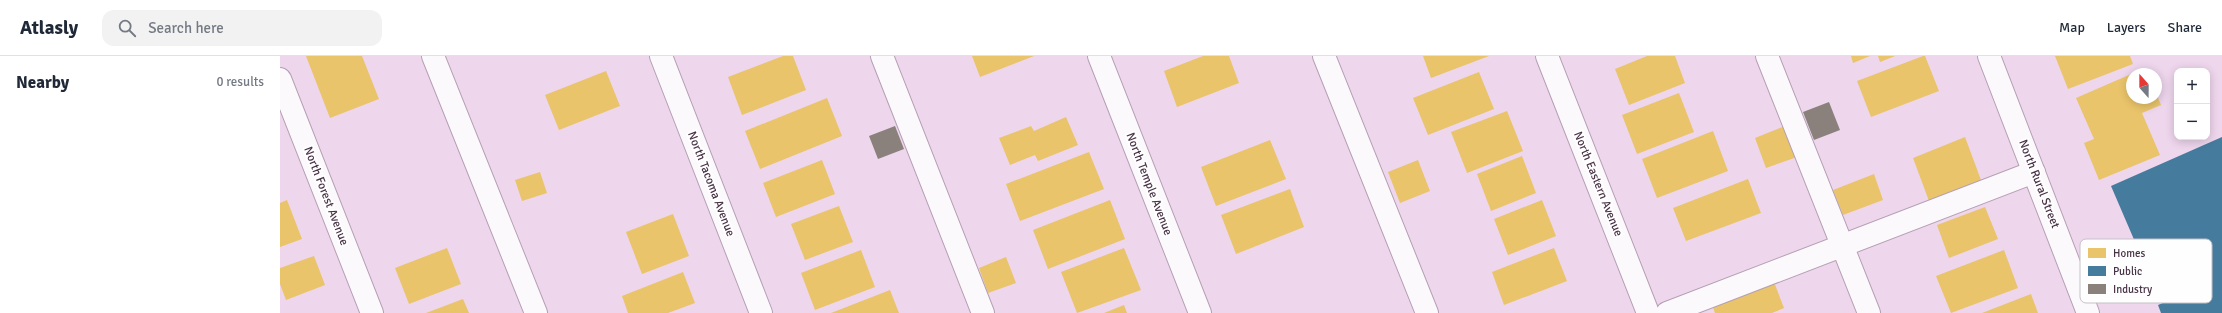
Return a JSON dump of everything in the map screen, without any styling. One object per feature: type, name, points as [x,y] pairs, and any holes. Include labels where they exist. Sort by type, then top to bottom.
[{"type":"street","points":[[433,56],[536,313]]},
{"type":"street","name":"North Tacoma Avenue","points":[[661,56],[761,313]]},
{"type":"street","points":[[882,56],[983,313]]},
{"type":"street","name":"North Temple Avenue","points":[[1099,56],[1200,313]]},
{"type":"street","points":[[1324,56],[1427,313]]},
{"type":"street","name":"North Eastern Avenue","points":[[1547,56],[1648,313]]},
{"type":"street","points":[[1767,56],[1869,313]]},
{"type":"street","name":"North Rural Street","points":[[1989,56],[2080,292]]},
{"type":"street","name":"North Forest Avenue","points":[[280,79],[372,313]]},
{"type":"street","points":[[1667,313],[2034,172]]},
{"type":"street","name":"North Rural Street","points":[[2084,303],[2088,313]]},
{"type":"building: Homes","points":[[306,56],[362,56],[379,99],[330,118]]},
{"type":"building: Homes","points":[[783,56],[793,56],[806,90],[742,115],[728,77]]},
{"type":"building: Homes","points":[[972,56],[1034,56],[980,77]]},
{"type":"building: Homes","points":[[1203,56],[1229,56],[1239,83],[1177,107],[1164,71]]},
{"type":"building: Homes","points":[[1423,56],[1489,56],[1431,78]]},
{"type":"building: Homes","points":[[1647,56],[1675,56],[1685,83],[1629,105],[1615,69]]},
{"type":"building: Homes","points":[[1851,56],[1870,56],[1853,63]]},
{"type":"building: Homes","points":[[1878,56],[1895,56],[1880,62]]},
{"type":"building: Homes","points":[[1925,56],[1939,91],[1871,117],[1857,81]]},
{"type":"building: Homes","points":[[2055,56],[2130,56],[2133,64],[2068,89]]},
{"type":"building: Homes","points":[[606,71],[620,106],[559,130],[545,95]]},
{"type":"building: Homes","points":[[1479,72],[1494,109],[1428,135],[1413,98]]},
{"type":"building: Homes","points":[[2126,76],[2126,104],[2161,104],[2142,113],[2160,155],[2099,180],[2084,143],[2094,139],[2076,98]]},
{"type":"building: Homes","points":[[1679,93],[1694,132],[1637,154],[1622,115]]},
{"type":"building: Homes","points":[[827,98],[842,136],[760,169],[745,131]]},
{"type":"building: Homes","points":[[1507,111],[1523,151],[1467,173],[1451,132]]},
{"type":"building: Homes","points":[[1066,117],[1078,145],[1038,161],[1035,155],[1010,165],[999,138],[1031,126],[1034,131]]},
{"type":"building: Homes","points":[[1785,126],[1797,157],[1766,168],[1755,138]]},
{"type":"building: Homes","points":[[1713,131],[1728,171],[1657,198],[1642,159]]},
{"type":"building: Homes","points":[[1965,137],[1981,180],[1929,201],[1913,158]]},
{"type":"building: Homes","points":[[1270,140],[1286,179],[1216,206],[1201,167]]},
{"type":"building: Homes","points":[[1089,152],[1104,189],[1020,221],[1006,184]]},
{"type":"building: Homes","points":[[1522,156],[1536,193],[1491,211],[1477,174]]},
{"type":"building: Homes","points":[[822,160],[835,194],[776,217],[763,183]]},
{"type":"building: Homes","points":[[1418,160],[1430,191],[1400,203],[1388,172]]},
{"type":"building: Homes","points":[[540,172],[547,193],[522,201],[515,180]]},
{"type":"building: Homes","points":[[1874,174],[1883,200],[1843,215],[1833,190]]},
{"type":"building: Homes","points":[[1748,179],[1761,213],[1686,241],[1673,208]]},
{"type":"building: Homes","points":[[1290,189],[1304,227],[1236,254],[1221,215]]},
{"type":"building: Homes","points":[[287,200],[302,239],[280,247],[280,203]]},
{"type":"building: Homes","points":[[1110,200],[1125,239],[1048,269],[1033,230]]},
{"type":"building: Homes","points":[[1542,200],[1556,236],[1508,255],[1494,219]]},
{"type":"building: Homes","points":[[839,206],[853,242],[805,260],[791,224]]},
{"type":"building: Homes","points":[[1985,207],[1998,239],[1949,258],[1937,225]]},
{"type":"building: Homes","points":[[673,214],[689,256],[642,274],[626,232]]},
{"type":"building: Homes","points":[[447,248],[461,284],[409,304],[395,268]]},
{"type":"building: Homes","points":[[1124,248],[1141,290],[1077,313],[1061,272]]},
{"type":"building: Homes","points":[[1554,248],[1567,281],[1504,305],[1492,272]]},
{"type":"building: Homes","points":[[861,250],[875,287],[815,310],[801,273]]},
{"type":"building: Homes","points":[[2004,250],[2018,288],[1951,313],[1936,276]]},
{"type":"building: Homes","points":[[314,256],[325,285],[286,300],[280,284],[280,268]]},
{"type":"building: Homes","points":[[1006,257],[1016,283],[988,293],[979,268]]},
{"type":"building: Homes","points":[[683,272],[695,303],[668,313],[628,313],[622,296]]},
{"type":"building: Homes","points":[[1774,282],[1784,308],[1772,313],[1715,313],[1712,305]]},
{"type":"building: Homes","points":[[890,290],[899,313],[831,313]]},
{"type":"building: Homes","points":[[2031,294],[2038,313],[1982,313]]},
{"type":"building: Homes","points":[[463,299],[469,313],[426,313]]},
{"type":"building: Homes","points":[[1124,305],[1127,313],[1104,313]]},
{"type":"building: Public","points":[[2222,137],[2222,313],[2161,313],[2158,305],[2163,303],[2212,303],[2212,239],[2134,239],[2111,186]]},
{"type":"building: Industry","points":[[1829,102],[1840,130],[1814,140],[1803,112]]},
{"type":"building: Industry","points":[[895,126],[904,149],[878,159],[869,136]]}]
